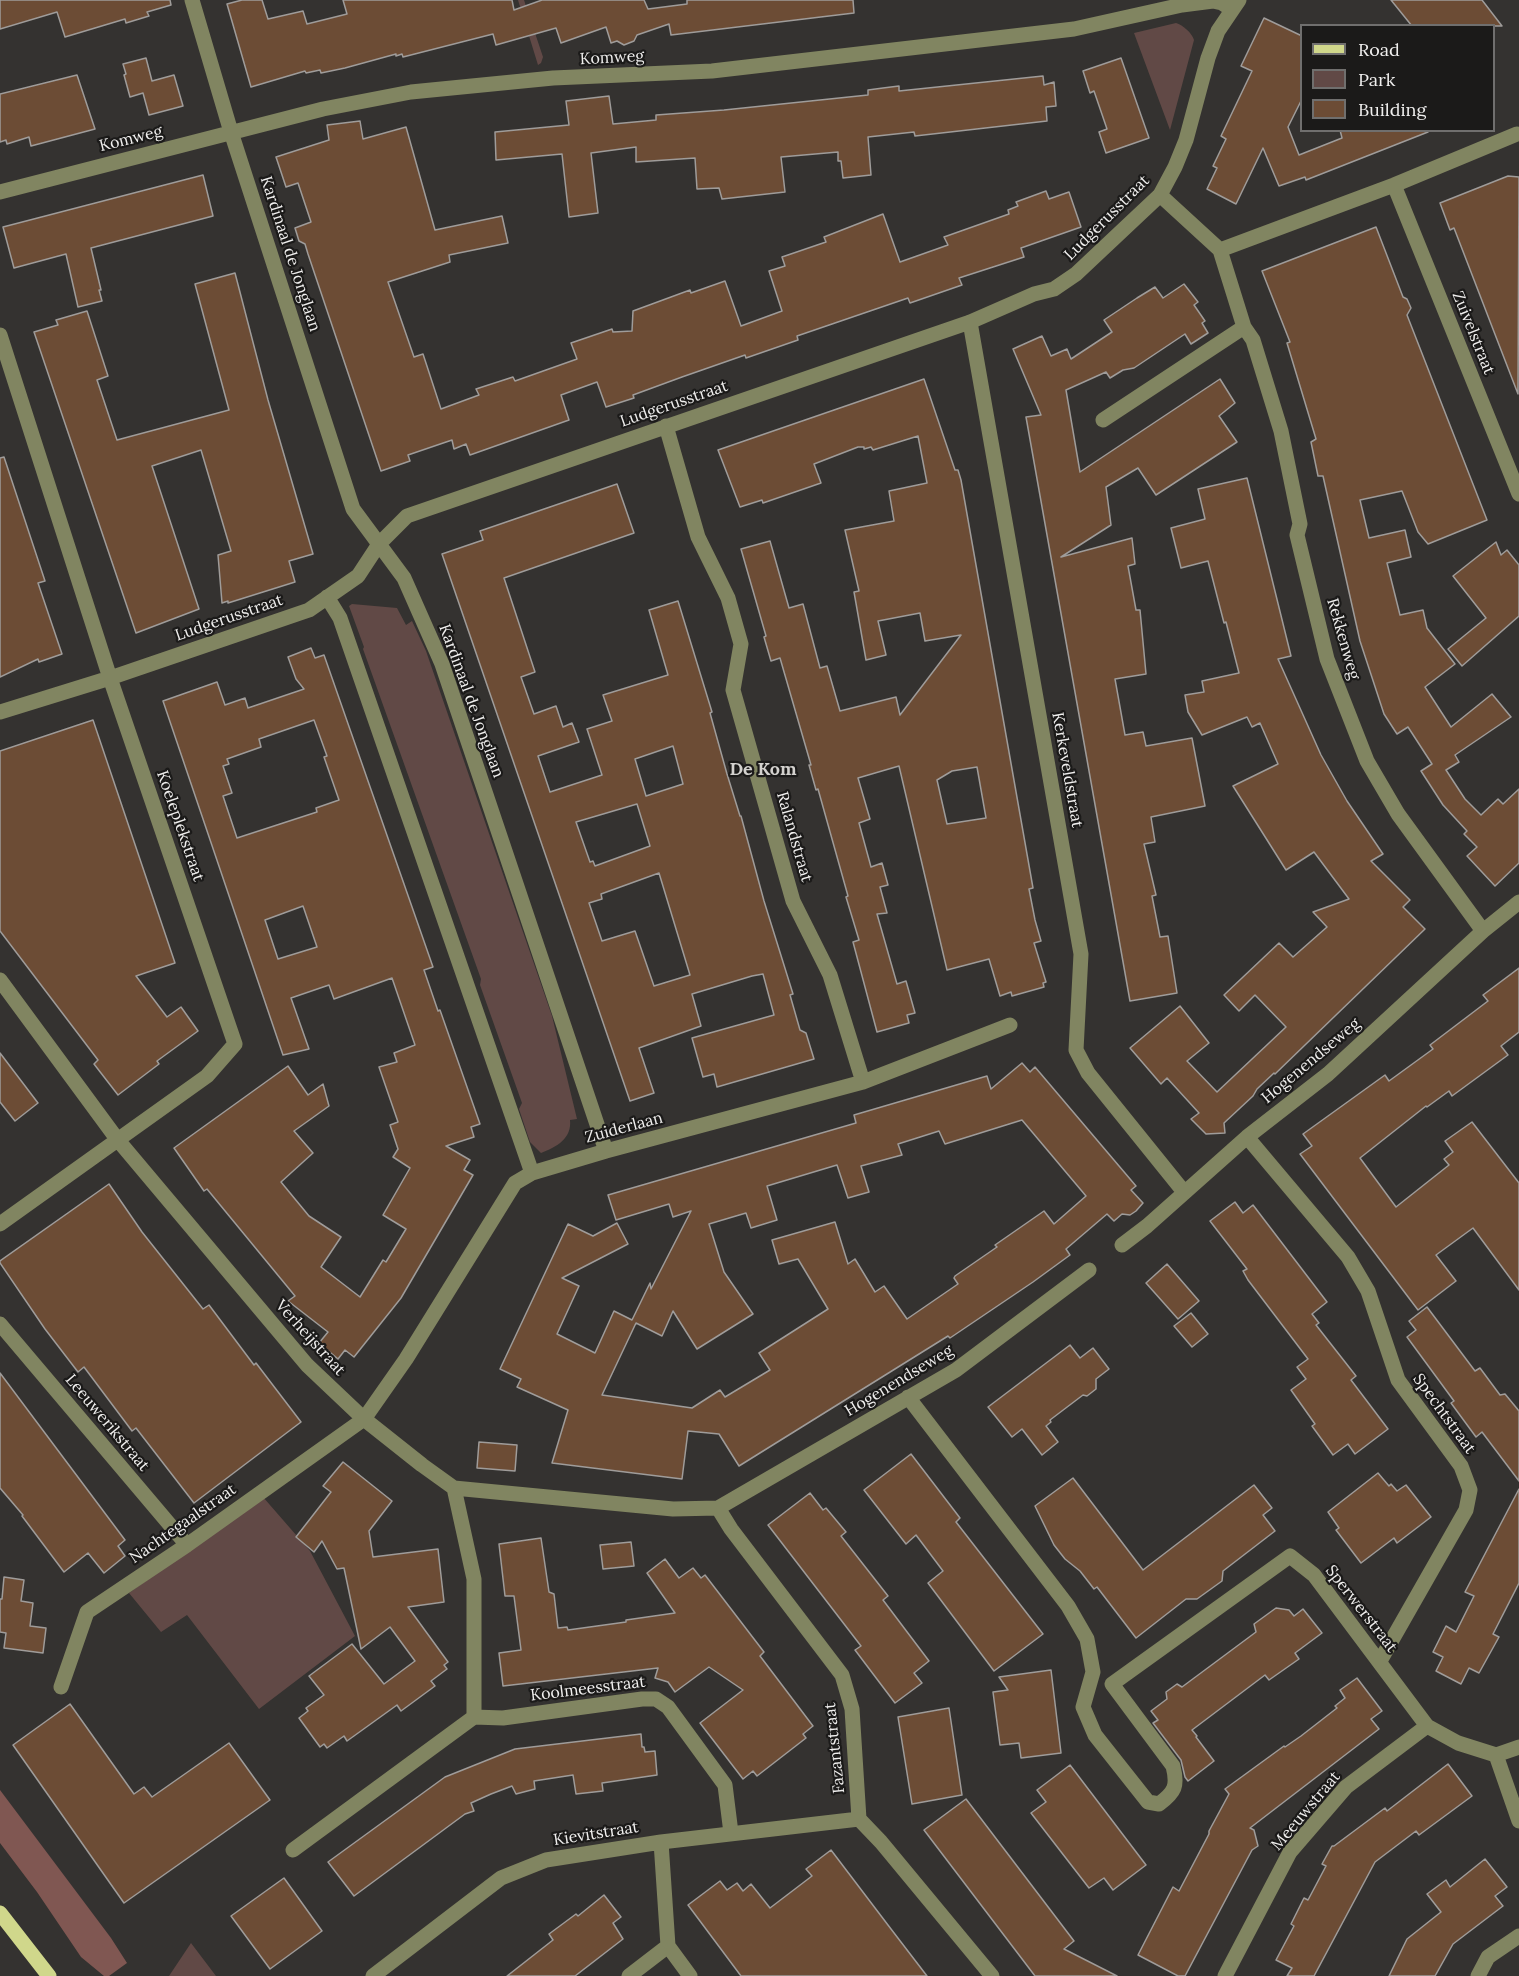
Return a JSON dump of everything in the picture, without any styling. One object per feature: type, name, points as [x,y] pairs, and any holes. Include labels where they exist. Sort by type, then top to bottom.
[{"type":"main road","points":[[0,1913],[49,1976]]},
{"type":"street","name":"Kardinaal de Jonglaan","points":[[192,0],[231,132],[353,509],[404,578],[442,664],[606,1151]]},
{"type":"street","name":"Komweg","points":[[0,192],[322,109],[411,92],[552,78],[712,71],[1074,29],[1182,5],[1213,1],[1235,5]]},
{"type":"street","name":"Ludgerusstraat","points":[[0,712],[110,678],[309,610],[358,576],[379,544],[407,516],[970,322],[1034,294],[1054,289],[1076,274],[1160,195],[1186,140],[1208,58],[1218,31],[1235,5]]},
{"type":"street","points":[[1160,195],[1220,250],[1394,185],[1517,134]]},
{"type":"street","name":"Zuivelstraat","points":[[1394,185],[1519,494]]},
{"type":"street","name":"Rekkenweg","points":[[1220,250],[1244,327],[1252,340],[1281,431],[1300,524],[1297,535],[1327,659],[1367,761],[1398,814],[1483,931]]},
{"type":"street","name":"Kerkeveldstraat","points":[[970,322],[1081,954],[1076,1050],[1088,1073],[1184,1192]]},
{"type":"street","points":[[1103,420],[1244,327]]},
{"type":"street","name":"Koeleplekstraat","points":[[0,335],[110,678],[235,1044],[207,1076],[0,1224]]},
{"type":"street","name":"Ralandstraat","points":[[666,426],[698,537],[728,598],[741,644],[734,690],[793,902],[830,975],[863,1082]]},
{"type":"street","points":[[327,597],[340,618],[532,1173]]},
{"type":"street","name":"Hogenendseweg","points":[[1122,1245],[1147,1226],[1247,1137],[1328,1074],[1483,931],[1517,907]]},
{"type":"street","name":"Verheijstraat","points":[[0,980],[117,1139],[307,1365],[364,1419],[454,1488]]},
{"type":"street","name":"Zuiderlaan","points":[[364,1419],[406,1359],[515,1183],[532,1173],[606,1151],[863,1082],[1010,1025]]},
{"type":"street","name":"Spechtstraat","points":[[1247,1137],[1348,1257],[1368,1291],[1398,1380],[1461,1466],[1470,1491],[1466,1510],[1380,1661]]},
{"type":"street","name":"Hogenendseweg","points":[[718,1508],[956,1370],[1089,1270]]},
{"type":"street","name":"Leeuwerikstraat","points":[[0,1324],[187,1545]]},
{"type":"street","points":[[908,1397],[1068,1606],[1087,1639],[1093,1672],[1083,1707],[1095,1735],[1148,1802],[1159,1804],[1171,1794],[1176,1779],[1173,1766],[1112,1684],[1093,1672]]},
{"type":"street","name":"Nachtegaalstraat","points":[[61,1687],[87,1612],[187,1545],[364,1419]]},
{"type":"street","points":[[293,1850],[474,1717],[474,1579],[454,1488],[674,1509],[718,1508]]},
{"type":"street","name":"Fazantstraat","points":[[718,1508],[731,1529],[842,1675],[852,1710],[859,1819]]},
{"type":"street","name":"Sperwerstraat","points":[[1112,1684],[1290,1556],[1314,1575],[1427,1726],[1458,1743],[1496,1755]]},
{"type":"street","name":"Koolmeesstraat","points":[[474,1717],[503,1718],[642,1699],[657,1699],[668,1707],[725,1785],[731,1833]]},
{"type":"street","name":"Meeuwstraat","points":[[1225,1976],[1290,1852],[1346,1787],[1427,1726]]},
{"type":"street","points":[[1519,1747],[1496,1755],[1519,1821]]},
{"type":"street","points":[[859,1819],[881,1842],[992,1976]]},
{"type":"street","name":"Kievitstraat","points":[[373,1976],[501,1878],[546,1860],[661,1842],[859,1819]]},
{"type":"street","points":[[661,1842],[668,1946],[690,1976]]},
{"type":"street","points":[[1478,1976],[1488,1957],[1519,1936]]},
{"type":"street","points":[[629,1976],[668,1946]]},
{"type":"green space","points":[[518,0],[524,0],[543,57],[538,65]]},
{"type":"green space","points":[[1176,23],[1187,30],[1194,40],[1170,130],[1134,33]]},
{"type":"green space","points":[[352,604],[397,608],[406,625],[412,621],[426,651],[552,1016],[577,1119],[570,1120],[569,1132],[562,1141],[541,1153],[530,1142],[519,1109],[522,1103],[480,985],[481,979],[363,649],[349,606]]},
{"type":"green space","points":[[263,1497],[310,1551],[355,1636],[259,1709],[187,1615],[161,1632],[129,1593]]},
{"type":"green space","points":[[191,1943],[216,1976],[169,1976]]},
{"type":"shaded area","points":[[0,1790],[111,1938],[127,1963],[109,1976],[104,1976],[81,1957],[0,1843]]},
{"type":"building","points":[[0,0],[170,0],[171,5],[147,12],[149,16],[126,23],[125,19],[65,37],[57,12],[0,29]]},
{"type":"building","points":[[242,0],[262,0],[268,19],[303,11],[307,24],[347,14],[343,0],[512,0],[514,10],[542,0],[644,0],[648,9],[687,4],[687,0],[853,0],[854,13],[671,35],[669,24],[637,35],[634,41],[624,45],[617,41],[611,43],[606,27],[561,43],[556,28],[496,45],[493,34],[403,57],[402,54],[396,56],[396,54],[321,73],[320,70],[306,73],[305,71],[251,87],[227,4]]},
{"type":"building","points":[[1391,0],[1482,0],[1502,26],[1495,26],[1495,24],[1410,24]]},
{"type":"building","points":[[1264,18],[1300,35],[1300,103],[1288,127],[1299,155],[1342,138],[1340,132],[1428,132],[1306,180],[1305,177],[1279,186],[1263,148],[1236,204],[1207,189],[1217,168],[1213,166],[1226,139],[1221,136],[1252,71],[1241,66]]},
{"type":"building","points":[[146,58],[152,81],[174,75],[183,106],[149,115],[143,93],[130,97],[123,64]]},
{"type":"building","points":[[1121,58],[1149,138],[1106,153],[1099,132],[1107,129],[1094,91],[1090,93],[1083,71]]},
{"type":"building","points":[[77,75],[95,129],[31,146],[29,137],[7,144],[6,140],[0,142],[0,94]]},
{"type":"building","points":[[1043,76],[1044,85],[1054,82],[1056,106],[1046,107],[1047,121],[915,136],[914,132],[868,137],[871,175],[843,178],[838,152],[781,157],[785,192],[722,199],[719,188],[697,189],[695,158],[636,162],[636,147],[591,153],[598,213],[569,217],[562,154],[496,160],[495,132],[569,125],[566,101],[609,96],[613,124],[656,120],[656,115],[868,95],[868,90],[899,86],[899,91]]},
{"type":"building","points":[[360,121],[363,139],[406,127],[435,230],[502,216],[508,243],[449,255],[450,262],[388,282],[414,357],[423,354],[441,409],[479,395],[476,389],[513,377],[515,381],[577,359],[571,343],[612,329],[613,332],[632,331],[633,311],[690,290],[691,293],[725,281],[741,326],[782,311],[769,271],[785,266],[782,257],[826,242],[824,237],[883,214],[900,262],[948,245],[944,237],[1009,214],[1008,210],[1018,206],[1016,202],[1046,191],[1049,199],[1069,192],[1081,227],[1021,248],[1024,257],[959,278],[962,285],[910,303],[908,298],[797,336],[798,340],[746,358],[745,355],[606,407],[597,382],[561,395],[569,420],[470,455],[466,444],[454,449],[452,440],[408,455],[410,461],[381,471],[305,244],[299,241],[295,228],[311,222],[298,183],[286,187],[276,157],[329,140],[327,125]]},
{"type":"building","points":[[203,175],[213,216],[91,248],[102,301],[78,307],[66,254],[14,268],[3,227]]},
{"type":"building","points":[[1508,176],[1519,177],[1518,394],[1454,228],[1450,230],[1440,203]]},
{"type":"building","points":[[1376,227],[1403,297],[1407,299],[1411,308],[1407,315],[1487,520],[1428,544],[1418,532],[1402,491],[1360,500],[1369,538],[1405,530],[1411,557],[1387,563],[1400,615],[1423,610],[1427,628],[1455,664],[1425,687],[1451,727],[1492,694],[1511,717],[1455,755],[1459,762],[1446,770],[1465,799],[1481,815],[1498,799],[1503,804],[1519,789],[1519,863],[1495,886],[1467,856],[1477,847],[1464,834],[1467,831],[1443,805],[1421,771],[1432,764],[1408,727],[1397,734],[1384,714],[1360,641],[1323,476],[1318,476],[1311,442],[1316,439],[1287,343],[1290,342],[1262,271]]},
{"type":"building","points":[[235,273],[268,400],[313,554],[289,561],[295,582],[222,603],[218,555],[231,551],[201,450],[152,466],[199,609],[136,633],[34,332],[58,325],[56,320],[87,311],[108,376],[97,380],[117,440],[229,410],[195,284]]},
{"type":"building","points":[[1184,284],[1198,302],[1194,305],[1205,321],[1202,323],[1208,333],[1191,344],[1185,334],[1134,368],[1123,370],[1110,378],[1106,372],[1066,390],[1080,472],[1220,379],[1235,403],[1219,416],[1237,442],[1156,495],[1138,468],[1106,487],[1111,525],[1061,557],[1132,538],[1135,564],[1128,566],[1136,610],[1140,610],[1146,674],[1115,679],[1125,735],[1143,732],[1146,746],[1192,738],[1205,806],[1151,817],[1155,842],[1144,844],[1156,895],[1152,896],[1160,937],[1168,936],[1177,993],[1130,1001],[1026,417],[1041,415],[1013,349],[1042,336],[1051,356],[1067,349],[1071,359],[1112,332],[1104,320],[1137,298],[1155,287],[1163,298]]},
{"type":"building","points":[[924,379],[955,470],[958,470],[961,480],[1033,888],[1029,889],[1041,941],[1034,943],[1046,982],[1043,983],[1044,987],[1012,996],[1011,992],[1000,996],[989,959],[947,970],[899,766],[858,778],[870,819],[859,823],[871,867],[882,863],[888,885],[880,887],[887,913],[877,914],[897,984],[906,981],[915,1013],[907,1015],[909,1023],[877,1032],[853,942],[859,940],[818,789],[816,790],[780,658],[771,661],[741,549],[770,541],[789,608],[803,604],[820,668],[827,666],[840,711],[896,697],[900,715],[961,635],[925,641],[920,613],[878,621],[886,655],[866,660],[854,592],[859,591],[845,530],[894,521],[889,491],[927,483],[918,436],[873,450],[871,447],[864,449],[864,447],[858,447],[814,464],[821,483],[763,503],[762,500],[740,507],[718,450]],"holes":[[[977,767],[986,818],[947,824],[937,780],[952,771]]]},
{"type":"building","points":[[4,457],[45,581],[38,583],[62,654],[39,662],[38,659],[0,677],[0,458]]},
{"type":"building","points":[[1247,478],[1291,656],[1278,659],[1321,755],[1347,801],[1383,854],[1371,861],[1410,900],[1403,907],[1425,929],[1257,1089],[1253,1096],[1224,1123],[1225,1133],[1206,1134],[1191,1119],[1199,1113],[1167,1078],[1161,1084],[1130,1048],[1180,1006],[1209,1043],[1187,1061],[1217,1092],[1286,1027],[1255,995],[1239,1011],[1224,995],[1279,943],[1293,957],[1327,927],[1313,912],[1349,899],[1314,852],[1286,870],[1233,786],[1278,764],[1260,723],[1252,727],[1247,717],[1202,735],[1188,712],[1185,695],[1204,692],[1202,681],[1239,673],[1208,561],[1181,568],[1171,528],[1205,519],[1198,489]]},
{"type":"building","points":[[617,484],[634,533],[504,578],[535,672],[521,677],[534,714],[556,706],[563,727],[572,723],[579,742],[538,756],[550,792],[602,775],[587,729],[612,721],[603,695],[668,675],[649,610],[678,601],[793,994],[790,995],[800,1030],[806,1033],[814,1059],[717,1087],[714,1074],[703,1077],[692,1038],[774,1015],[763,974],[752,976],[692,994],[701,1026],[639,1048],[654,1093],[630,1101],[442,554],[483,540],[480,531]],"holes":[[[673,746],[683,784],[646,796],[635,759]],[[637,804],[650,846],[595,866],[593,861],[590,862],[576,822]],[[659,873],[690,975],[654,986],[635,931],[602,941],[589,903],[602,899],[601,894]]]},
{"type":"building","points":[[1496,542],[1501,555],[1507,550],[1519,565],[1519,616],[1462,666],[1448,649],[1486,618],[1453,576]]},
{"type":"building","points":[[311,648],[315,658],[324,655],[433,967],[424,970],[480,1124],[471,1127],[474,1137],[446,1146],[470,1160],[464,1170],[473,1175],[401,1298],[354,1357],[345,1350],[338,1359],[319,1343],[328,1332],[288,1301],[295,1296],[207,1189],[204,1191],[174,1148],[288,1066],[308,1095],[323,1084],[329,1106],[294,1131],[313,1153],[281,1182],[309,1216],[341,1237],[321,1267],[360,1297],[383,1260],[386,1262],[406,1229],[383,1215],[410,1168],[393,1157],[398,1149],[390,1125],[398,1122],[379,1067],[397,1062],[394,1053],[415,1045],[392,978],[334,999],[329,985],[291,998],[309,1049],[283,1055],[163,701],[217,682],[225,705],[245,698],[248,708],[304,689],[296,679],[288,657]],"holes":[[[314,720],[339,800],[316,808],[317,812],[237,838],[223,796],[232,793],[223,766],[229,764],[227,759],[261,747],[259,739]],[[303,906],[317,947],[278,959],[265,920]]]},
{"type":"building","points":[[93,720],[175,963],[136,976],[167,1017],[181,1007],[198,1031],[157,1061],[159,1064],[118,1095],[94,1064],[98,1060],[0,931],[0,751]]},
{"type":"building","points":[[1519,968],[1519,1032],[1501,1046],[1508,1055],[1452,1096],[1449,1091],[1426,1106],[1360,1158],[1396,1207],[1449,1165],[1444,1159],[1453,1152],[1445,1141],[1472,1122],[1519,1183],[1519,1290],[1473,1228],[1436,1255],[1456,1281],[1418,1310],[1300,1154],[1312,1146],[1303,1134],[1385,1075],[1389,1081],[1433,1049],[1430,1045],[1488,1001],[1483,995]]},
{"type":"building","points":[[0,1053],[38,1103],[15,1121],[0,1102]]},
{"type":"building","points":[[1022,1063],[1030,1072],[1035,1067],[1136,1186],[1131,1190],[1143,1203],[1130,1215],[1122,1214],[1114,1221],[1107,1214],[1066,1249],[1070,1255],[1033,1282],[950,1338],[948,1336],[739,1466],[719,1434],[688,1431],[682,1479],[552,1463],[568,1410],[517,1387],[521,1379],[500,1369],[568,1224],[593,1236],[617,1223],[628,1244],[562,1278],[579,1286],[557,1334],[595,1353],[614,1311],[632,1320],[650,1283],[651,1289],[691,1211],[673,1217],[669,1204],[616,1220],[608,1195],[856,1123],[854,1115],[987,1076],[991,1089]],"holes":[[[1022,1120],[1086,1196],[1054,1224],[1044,1211],[955,1276],[958,1284],[907,1319],[884,1286],[875,1292],[855,1259],[848,1264],[835,1222],[772,1240],[779,1264],[798,1259],[828,1309],[759,1353],[770,1370],[725,1397],[720,1390],[692,1408],[602,1395],[636,1323],[662,1336],[673,1311],[697,1349],[753,1314],[724,1272],[709,1224],[746,1213],[751,1228],[777,1220],[767,1186],[837,1165],[848,1198],[869,1192],[861,1166],[902,1155],[898,1144],[939,1131],[945,1144]]]},
{"type":"building","points":[[109,1184],[142,1232],[203,1309],[209,1305],[301,1422],[194,1503],[136,1428],[132,1431],[84,1367],[78,1372],[45,1329],[0,1263]]},
{"type":"building","points":[[1235,1202],[1243,1213],[1253,1205],[1327,1302],[1312,1314],[1319,1323],[1316,1325],[1356,1376],[1351,1380],[1388,1429],[1355,1454],[1348,1444],[1333,1455],[1312,1426],[1315,1424],[1291,1390],[1306,1379],[1297,1367],[1308,1359],[1248,1280],[1243,1271],[1247,1269],[1210,1221]]},
{"type":"building","points":[[1167,1264],[1199,1301],[1178,1319],[1146,1283]]},
{"type":"building","points":[[1427,1307],[1475,1371],[1480,1368],[1500,1395],[1505,1394],[1519,1411],[1519,1481],[1482,1432],[1476,1437],[1451,1403],[1454,1401],[1407,1337],[1416,1330],[1409,1321]]},
{"type":"building","points":[[1191,1313],[1208,1334],[1192,1347],[1174,1326]]},
{"type":"building","points":[[1070,1345],[1080,1358],[1093,1348],[1109,1369],[1096,1379],[1096,1389],[1087,1396],[1083,1395],[1050,1420],[1051,1422],[1046,1426],[1058,1442],[1042,1455],[1022,1429],[1012,1437],[988,1407]]},
{"type":"building","points":[[0,1373],[125,1540],[118,1546],[125,1556],[104,1573],[88,1553],[64,1572],[23,1515],[0,1488]]},
{"type":"building","points":[[479,1442],[517,1445],[515,1471],[477,1468]]},
{"type":"building","points":[[911,1454],[960,1518],[956,1522],[1043,1634],[994,1671],[928,1583],[943,1571],[916,1535],[906,1544],[864,1490]]},
{"type":"building","points":[[343,1462],[392,1501],[369,1531],[373,1557],[438,1549],[444,1602],[408,1607],[448,1662],[444,1665],[447,1669],[431,1681],[435,1686],[401,1711],[397,1705],[347,1741],[344,1736],[327,1748],[324,1744],[320,1747],[299,1718],[308,1711],[306,1708],[324,1695],[309,1676],[352,1644],[384,1684],[415,1661],[390,1627],[361,1649],[344,1568],[337,1569],[322,1541],[314,1552],[296,1537],[331,1492],[323,1486]]},
{"type":"building","points":[[1378,1473],[1389,1486],[1391,1484],[1397,1491],[1406,1485],[1431,1517],[1397,1543],[1394,1538],[1361,1563],[1336,1530],[1339,1528],[1328,1512]]},
{"type":"building","points":[[1073,1478],[1143,1570],[1254,1485],[1272,1508],[1263,1515],[1275,1531],[1223,1571],[1222,1581],[1197,1599],[1186,1599],[1136,1638],[1097,1587],[1094,1589],[1054,1545],[1035,1506]]},
{"type":"building","points":[[1519,1489],[1519,1583],[1493,1634],[1499,1637],[1479,1673],[1469,1668],[1461,1684],[1436,1671],[1443,1657],[1433,1652],[1446,1626],[1456,1632],[1474,1596],[1465,1592]]},
{"type":"building","points":[[810,1493],[823,1510],[826,1508],[846,1532],[841,1536],[888,1596],[883,1600],[929,1661],[914,1673],[922,1683],[895,1703],[855,1650],[861,1646],[768,1525]]},
{"type":"building","points":[[541,1538],[549,1592],[554,1594],[558,1628],[567,1627],[568,1630],[675,1613],[647,1573],[665,1559],[679,1578],[693,1568],[701,1578],[705,1575],[764,1652],[760,1656],[813,1726],[803,1734],[806,1738],[757,1776],[753,1771],[743,1779],[700,1723],[743,1690],[709,1667],[675,1692],[668,1682],[655,1678],[658,1668],[503,1686],[499,1653],[521,1650],[514,1596],[505,1596],[499,1544]]},
{"type":"building","points":[[631,1542],[634,1566],[603,1569],[600,1545]]},
{"type":"building","points":[[4,1577],[24,1580],[21,1601],[33,1603],[30,1626],[46,1628],[43,1653],[4,1648],[6,1633],[0,1632],[0,1599],[2,1599]]},
{"type":"building","points":[[1276,1608],[1289,1610],[1294,1616],[1303,1609],[1322,1633],[1295,1653],[1299,1659],[1269,1680],[1265,1675],[1192,1730],[1214,1761],[1188,1781],[1181,1760],[1153,1723],[1158,1720],[1151,1711],[1167,1699],[1166,1692],[1177,1684],[1182,1687],[1256,1632],[1254,1624]]},
{"type":"building","points":[[1051,1670],[1061,1753],[1021,1758],[1019,1743],[1000,1745],[993,1692],[1008,1690],[999,1677]]},
{"type":"building","points":[[1357,1678],[1382,1711],[1371,1719],[1379,1729],[1250,1828],[1254,1830],[1258,1846],[1252,1850],[1185,1976],[1178,1976],[1138,1955],[1173,1887],[1179,1891],[1209,1834],[1229,1794],[1225,1789],[1337,1708],[1335,1706],[1345,1698],[1340,1690]]},
{"type":"building","points":[[70,1704],[134,1794],[144,1787],[152,1797],[229,1743],[270,1800],[124,1903],[13,1745]]},
{"type":"building","points":[[949,1708],[962,1795],[912,1804],[898,1717]]},
{"type":"building","points":[[641,1734],[642,1747],[645,1752],[655,1751],[657,1775],[602,1783],[603,1791],[576,1794],[573,1775],[534,1781],[535,1789],[516,1794],[512,1786],[491,1794],[471,1803],[474,1811],[465,1814],[354,1896],[328,1862],[445,1777],[515,1749]]},
{"type":"building","points":[[1448,1764],[1472,1796],[1419,1835],[1416,1831],[1375,1862],[1314,1976],[1287,1976],[1292,1968],[1276,1960],[1294,1926],[1291,1924],[1304,1898],[1308,1900],[1326,1866],[1322,1864],[1332,1846],[1385,1808],[1387,1811]]},
{"type":"building","points":[[1070,1765],[1146,1865],[1113,1890],[1104,1878],[1089,1888],[1031,1813],[1046,1802],[1037,1790]]},
{"type":"building","points":[[966,1799],[1074,1941],[1064,1949],[1117,1976],[1035,1976],[924,1830]]},
{"type":"building","points":[[831,1850],[927,1976],[741,1976],[688,1905],[720,1881],[727,1890],[737,1883],[743,1891],[751,1884],[770,1908],[812,1876],[806,1869]]},
{"type":"building","points":[[1485,1859],[1507,1887],[1495,1896],[1503,1906],[1453,1944],[1435,1976],[1389,1976],[1407,1939],[1441,1912],[1427,1894],[1446,1880],[1450,1887]]},
{"type":"building","points":[[284,1878],[322,1931],[270,1969],[231,1916]]},
{"type":"building","points":[[604,1895],[621,1917],[613,1923],[623,1939],[575,1976],[507,1976],[553,1940],[549,1934],[576,1914],[578,1916]]},
{"type":"district","name":"De Kom","points":[[763,770]]}]
